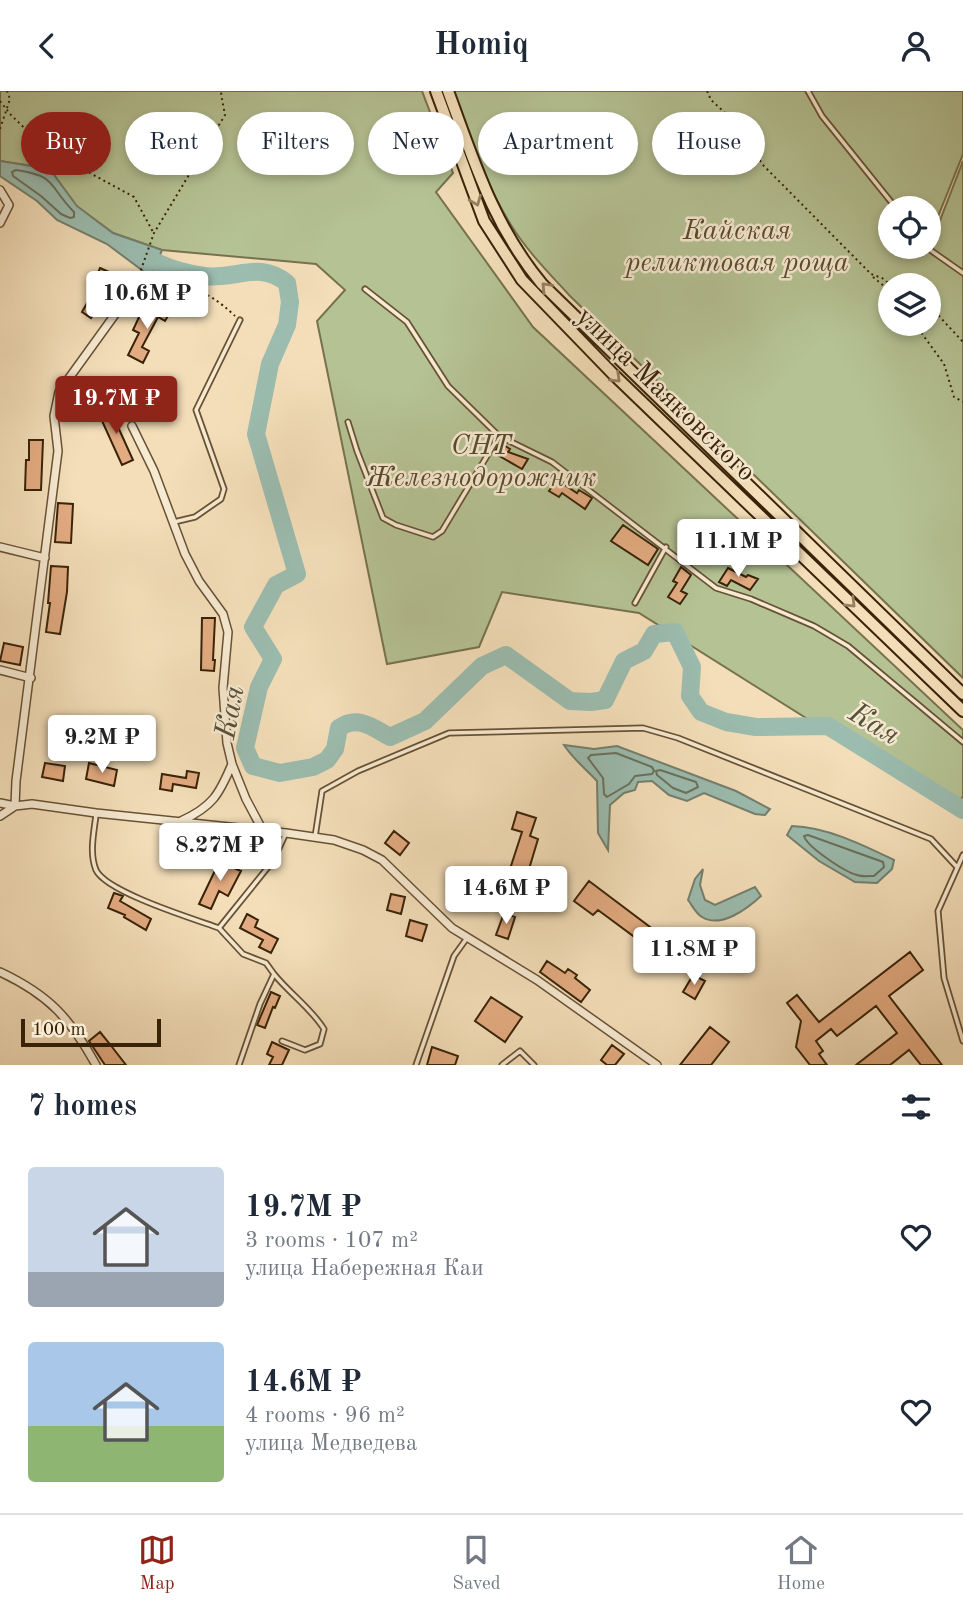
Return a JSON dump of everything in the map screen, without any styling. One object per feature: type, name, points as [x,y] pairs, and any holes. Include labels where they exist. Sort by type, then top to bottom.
[{"type":"main road","name":"улица Маяковского","points":[[436,91],[484,221],[522,280],[613,374],[963,711]]},
{"type":"main road","name":"улица Маяковского","points":[[448,91],[492,208],[510,241],[542,284],[963,694]]},
{"type":"street","points":[[0,190],[9,205],[0,223]]},
{"type":"street","points":[[15,806],[58,451],[54,416],[58,392],[124,302]]},
{"type":"street","points":[[132,426],[154,471],[172,522],[198,581],[223,614],[228,632],[223,688],[225,724],[232,764],[263,831]]},
{"type":"street","points":[[0,547],[45,558]]},
{"type":"street","points":[[0,670],[30,678]]},
{"type":"street","points":[[180,822],[210,805],[221,790],[232,764]]},
{"type":"street","points":[[0,803],[15,806],[32,804],[286,833],[334,840],[363,850],[382,860],[433,912],[467,939],[537,980],[657,1065]]},
{"type":"street","points":[[0,816],[15,806]]},
{"type":"street","points":[[0,972],[28,985],[53,1003],[83,1041],[96,1065]]},
{"type":"lane","points":[[808,91],[822,116],[886,196]]},
{"type":"lane","points":[[941,258],[963,273]]},
{"type":"lane","points":[[365,289],[407,322],[448,386],[499,436],[552,463],[666,547],[716,588],[751,599],[814,626],[848,646],[963,741]]},
{"type":"lane","points":[[172,522],[195,517],[221,499],[224,489],[196,410],[240,320]]},
{"type":"lane","points":[[348,422],[383,519],[433,537],[442,531],[499,436]]},
{"type":"lane","points":[[635,603],[666,547]]},
{"type":"lane","points":[[316,837],[322,791],[358,771],[449,733],[643,728],[678,738],[931,839],[957,867]]},
{"type":"lane","points":[[96,813],[92,854],[96,870],[103,881],[161,908],[219,928],[243,954],[266,963],[324,1029],[320,1044],[305,1050],[282,1041]]},
{"type":"lane","points":[[219,928],[273,861],[286,833]]},
{"type":"lane","points":[[963,855],[938,911],[944,978],[963,1041]]},
{"type":"lane","points":[[416,1065],[454,956],[467,939]]},
{"type":"lane","points":[[239,1065],[260,1004],[274,974]]},
{"type":"lane","points":[[502,1065],[520,1051],[534,1065]]},
{"type":"path","points":[[0,129],[10,99],[7,91]]},
{"type":"path","points":[[124,302],[137,281],[154,233],[225,115],[221,94],[223,91]]},
{"type":"path","points":[[707,91],[711,100],[734,121],[763,165],[878,280]]},
{"type":"path","points":[[0,101],[46,149],[134,197],[154,233]]},
{"type":"path","points":[[871,274],[878,277]]},
{"type":"path","points":[[137,281],[185,285],[217,299],[240,320]]},
{"type":"path","points":[[941,318],[963,342]]},
{"type":"path","points":[[924,336],[944,364],[954,397],[963,402]]},
{"type":"green space","name":"СНТ Железнодорожник","points":[[0,91],[422,91],[430,112],[368,112],[368,175],[451,175],[436,192],[533,327],[963,730],[963,796],[954,811],[639,613],[502,592],[479,647],[387,664],[317,321],[345,290],[316,264],[162,250],[113,233],[76,206],[54,175],[111,175],[111,112],[21,112],[21,164],[0,161]]},
{"type":"green space","name":"Кайская реликтовая роща","points":[[451,91],[963,91],[963,154],[941,209],[941,196],[878,196],[878,259],[941,259],[941,218],[963,161],[963,678],[570,296],[517,235],[502,209],[485,175],[638,175],[638,112],[478,112],[478,159],[464,124],[464,112],[459,112]]},
{"type":"water","points":[[0,161],[21,164],[21,175],[54,175],[77,206],[113,233],[162,250],[151,277],[107,244],[57,220],[37,201],[0,176]]},
{"type":"water","points":[[564,745],[594,749],[617,746],[736,791],[770,809],[765,815],[755,814],[704,793],[687,801],[669,795],[652,781],[638,782],[635,790],[624,793],[610,805],[608,850],[598,833],[597,781]]},
{"type":"water","points":[[792,826],[831,833],[857,843],[894,860],[892,869],[877,883],[855,882],[819,861],[787,835]]},
{"type":"water","points":[[703,869],[700,885],[705,900],[715,905],[755,887],[761,896],[742,911],[726,919],[709,920],[702,917],[688,900],[695,879]]},
{"type":"building","points":[[100,268],[116,275],[104,304],[101,303],[91,318],[82,312],[90,298],[88,297]]},
{"type":"building","points":[[157,301],[172,309],[165,321],[158,317],[142,347],[149,351],[143,363],[128,355],[139,333],[133,330],[139,317],[147,321]]},
{"type":"building","points":[[109,407],[133,460],[122,465],[98,412]]},
{"type":"building","points":[[29,440],[43,440],[41,490],[25,490]]},
{"type":"building","points":[[500,443],[510,449],[508,452],[528,459],[522,469],[494,453]]},
{"type":"building","points":[[557,480],[577,493],[579,490],[592,498],[585,509],[562,493],[559,497],[549,491]]},
{"type":"building","points":[[58,503],[73,504],[71,543],[55,542]]},
{"type":"building","points":[[623,525],[658,549],[648,565],[611,541]]},
{"type":"building","points":[[51,566],[68,567],[60,634],[46,632]]},
{"type":"building","points":[[681,567],[691,575],[681,591],[687,594],[680,604],[668,597],[677,583],[673,581]]},
{"type":"building","points":[[728,568],[746,577],[748,575],[758,579],[750,590],[731,580],[727,586],[719,582]]},
{"type":"building","points":[[202,618],[215,618],[214,671],[201,670]]},
{"type":"building","points":[[4,643],[23,647],[20,665],[0,661]]},
{"type":"building","points":[[45,763],[65,766],[63,781],[42,777]]},
{"type":"building","points":[[89,763],[117,770],[114,786],[86,779]]},
{"type":"building","points":[[187,771],[199,773],[196,788],[173,784],[172,791],[160,789],[162,774],[186,778]]},
{"type":"building","points":[[517,812],[536,818],[530,836],[538,839],[526,879],[518,877],[513,893],[495,887],[500,870],[509,872],[522,832],[512,829]]},
{"type":"building","points":[[394,831],[409,843],[400,855],[385,843]]},
{"type":"building","points":[[220,860],[238,866],[236,869],[241,871],[228,896],[219,891],[211,909],[199,904]]},
{"type":"building","points":[[589,881],[654,930],[644,944],[598,910],[593,915],[574,901]]},
{"type":"building","points":[[114,893],[123,896],[120,901],[151,919],[146,930],[124,917],[125,915],[108,908]]},
{"type":"building","points":[[391,894],[405,897],[401,914],[387,910]]},
{"type":"building","points":[[504,913],[515,917],[508,939],[496,935]]},
{"type":"building","points":[[247,914],[258,920],[255,927],[278,939],[271,953],[259,947],[263,940],[240,928]]},
{"type":"building","points":[[410,920],[427,925],[422,941],[406,936]]},
{"type":"building","points":[[910,952],[923,970],[889,996],[942,1065],[921,1065],[909,1050],[890,1065],[856,1065],[897,1033],[876,1006],[837,1036],[831,1029],[816,1041],[823,1051],[819,1054],[827,1065],[810,1065],[796,1047],[801,1021],[787,1003],[797,995],[819,1022]]},
{"type":"building","points":[[547,961],[565,973],[568,969],[577,975],[575,978],[590,990],[581,1002],[540,972]]},
{"type":"building","points":[[693,975],[705,981],[695,999],[683,992]]},
{"type":"building","points":[[271,992],[280,996],[265,1028],[257,1025]]},
{"type":"building","points":[[491,997],[522,1017],[505,1042],[475,1021]]},
{"type":"building","points":[[710,1027],[729,1042],[711,1065],[680,1065]]},
{"type":"building","points":[[100,1032],[126,1065],[105,1065],[89,1041]]},
{"type":"building","points":[[272,1042],[289,1050],[282,1065],[269,1065],[273,1057],[267,1054]]},
{"type":"building","points":[[612,1045],[624,1054],[615,1065],[607,1065],[601,1060]]},
{"type":"building","points":[[432,1047],[458,1056],[455,1065],[427,1065]]},
{"type":"waterway","name":"Кая","points":[[138,253],[153,261],[196,275],[216,277],[257,272],[277,276],[287,283],[290,302],[287,325],[270,364],[256,434],[297,574],[276,585],[253,627],[273,659],[259,687],[245,748],[253,766],[280,773],[313,767],[327,760],[335,749],[339,728],[346,724],[359,722],[390,737],[425,721],[482,666],[506,655],[570,701],[605,700],[624,661],[644,651],[654,634],[675,632],[692,667],[690,696],[701,712],[726,722],[756,727],[828,726],[963,810]]}]
